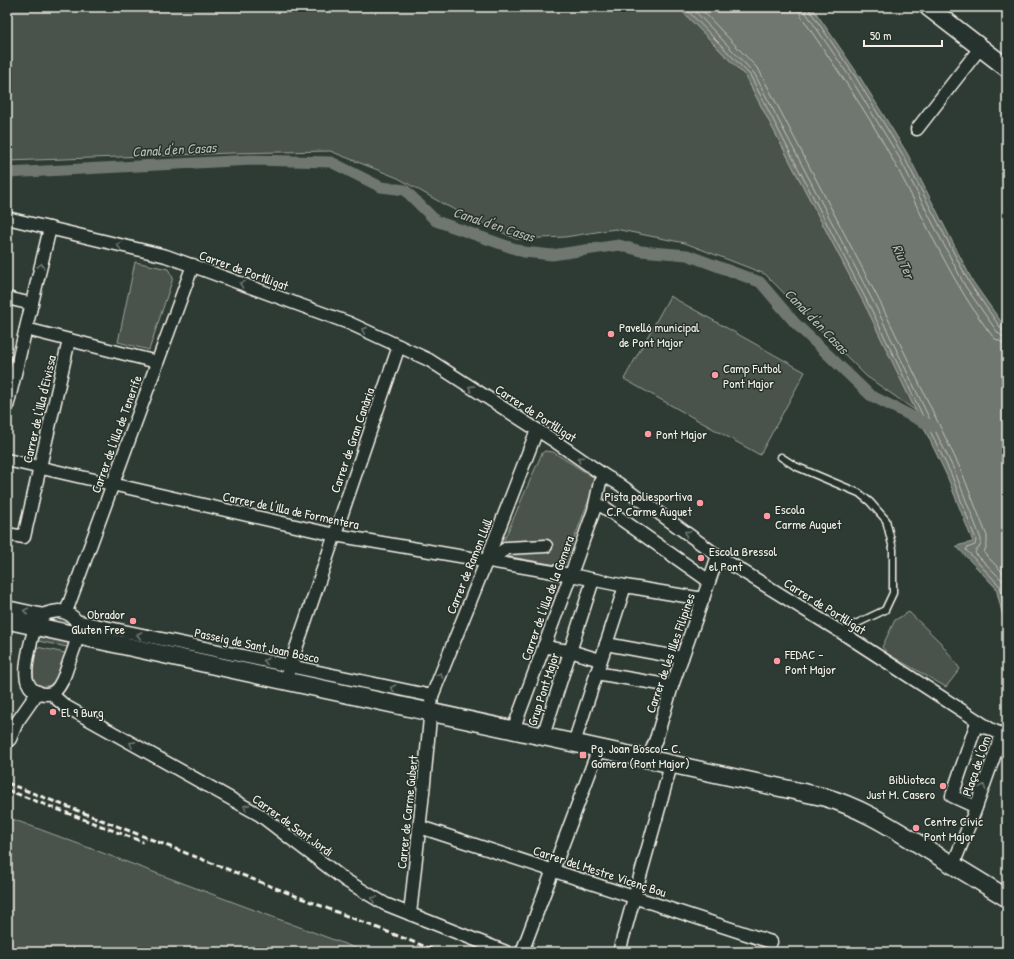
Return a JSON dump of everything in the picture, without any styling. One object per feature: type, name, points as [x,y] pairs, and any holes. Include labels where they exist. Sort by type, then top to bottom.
[{"type":"street","points":[[928,7],[1007,68]]},
{"type":"street","points":[[917,129],[980,48]]},
{"type":"street","name":"Carrer de Portlligat","points":[[7,218],[166,256],[349,323],[429,360],[619,484],[718,556],[844,634],[997,732]]},
{"type":"street","points":[[7,408],[50,228]]},
{"type":"street","name":"Carrer de l'Illa de Tenerife","points":[[66,612],[192,265]]},
{"type":"street","points":[[7,298],[32,304]]},
{"type":"street","points":[[26,329],[157,362]]},
{"type":"street","name":"Carrer de l'Illa d'Eivissa","points":[[7,534],[24,537],[69,340]]},
{"type":"street","name":"Carrer de Gran Canària","points":[[288,673],[400,346]]},
{"type":"street","name":"Carrer de Ramon Llull","points":[[431,704],[537,430]]},
{"type":"street","name":"Carrer de l'Illa de Formentera","points":[[7,460],[335,535],[486,562],[571,575]]},
{"type":"street","name":"Carrer de l'Illa de la Gomera","points":[[513,730],[596,505],[600,482],[605,476]]},
{"type":"street","points":[[596,505],[604,507],[709,581]]},
{"type":"street","points":[[486,562],[507,548],[546,546]]},
{"type":"street","name":"Carrer de les Illes Filipines","points":[[648,760],[672,686],[718,556]]},
{"type":"street","points":[[571,575],[624,586],[703,599]]},
{"type":"street","name":"Grup Pont Major","points":[[542,736],[593,580]]},
{"type":"street","points":[[574,743],[624,586]]},
{"type":"street","points":[[7,607],[40,620],[431,704],[513,730],[671,765],[741,778],[837,801],[864,813],[889,827],[1007,898]]},
{"type":"street","points":[[7,620],[40,620],[54,612],[66,612],[70,614],[78,628],[62,682],[52,693],[43,694],[30,686],[27,682],[26,670],[40,620]]},
{"type":"street","points":[[606,644],[682,658]]},
{"type":"street","name":"Grup Pont Major","points":[[544,646],[556,650],[570,651],[600,660]]},
{"type":"street","points":[[596,673],[672,686]]},
{"type":"street","points":[[7,742],[10,739],[12,724],[38,692]]},
{"type":"street","name":"Carrer de Sant Jordi","points":[[52,693],[65,706],[260,815],[344,880],[373,898],[506,952]]},
{"type":"street","name":"Carrer de Carme Gubert","points":[[410,914],[420,827],[431,704]]},
{"type":"street","name":"Plaça de l'Om","points":[[953,865],[976,807],[997,732],[976,725],[952,796],[976,807]]},
{"type":"street","points":[[522,952],[599,748]]},
{"type":"street","points":[[620,952],[671,765]]},
{"type":"street","name":"Carrer del Mestre Vicenç Bou","points":[[420,827],[771,942]]},
{"type":"lane","points":[[781,458],[795,466],[858,493],[870,502],[886,520],[893,549],[893,593],[885,610],[847,628],[844,634]]},
{"type":"shaded area","points":[[7,7],[678,7],[746,77],[868,311],[916,411],[866,376],[765,274],[685,243],[615,229],[565,237],[516,239],[445,205],[398,178],[330,151],[7,161]]},
{"type":"shaded area","points":[[135,262],[168,269],[173,278],[149,350],[118,342]]},
{"type":"shaded area","name":"Camp Futbol Pont Major","points":[[670,296],[805,372],[760,455],[624,379]]},
{"type":"shaded area","points":[[545,451],[553,452],[593,477],[596,481],[565,563],[562,566],[506,556],[501,553],[501,547],[542,453]]},
{"type":"shaded area","points":[[909,612],[941,643],[960,669],[946,687],[888,654],[882,647],[895,620]]},
{"type":"shaded area","points":[[54,615],[69,621],[73,628],[44,622]]},
{"type":"shaded area","points":[[40,633],[70,640],[67,647],[38,641]]},
{"type":"shaded area","points":[[37,647],[65,653],[59,673],[52,683],[47,686],[41,686],[34,683],[31,676]]},
{"type":"shaded area","points":[[7,817],[366,952],[7,952]]},
{"type":"water","name":"Riu Ter","points":[[678,7],[812,7],[858,74],[907,153],[973,282],[1007,330],[1007,633],[996,588],[956,546],[973,542],[947,476],[868,311],[746,77]]},
{"type":"waterway","name":"Canal d'en Casas","points":[[7,173],[252,160],[331,162],[381,187],[405,190],[436,221],[524,252],[552,255],[619,245],[641,251],[687,255],[760,282],[795,323],[870,395],[933,427]]},
{"type":"railway","points":[[7,783],[439,952]]},
{"type":"railway","points":[[7,790],[143,842]]},
{"type":"place","name":"Pavelló municipal de Pont Major","points":[[611,334]]},
{"type":"place","name":"Camp Futbol Pont Major","points":[[715,375]]},
{"type":"place","name":"Pont Major","points":[[648,434]]},
{"type":"place","name":"Pista poliesportiva C.P Carme Auguet","points":[[700,503]]},
{"type":"place","name":"Escola Carme Auguet","points":[[767,516]]},
{"type":"place","name":"Escola Bressol el Pont","points":[[701,558]]},
{"type":"place","name":"Obrador Gluten Free","points":[[133,621]]},
{"type":"place","name":"FEDAC - Pont Major","points":[[777,661]]},
{"type":"place","name":"El 9 Burg","points":[[53,712]]},
{"type":"place","name":"Pg. Joan Bosco - C. Gomera (Pont Major)","points":[[583,755]]},
{"type":"place","name":"Biblioteca Just M. Casero","points":[[943,786]]},
{"type":"place","name":"Centre Cívic Pont Major","points":[[916,828]]}]
